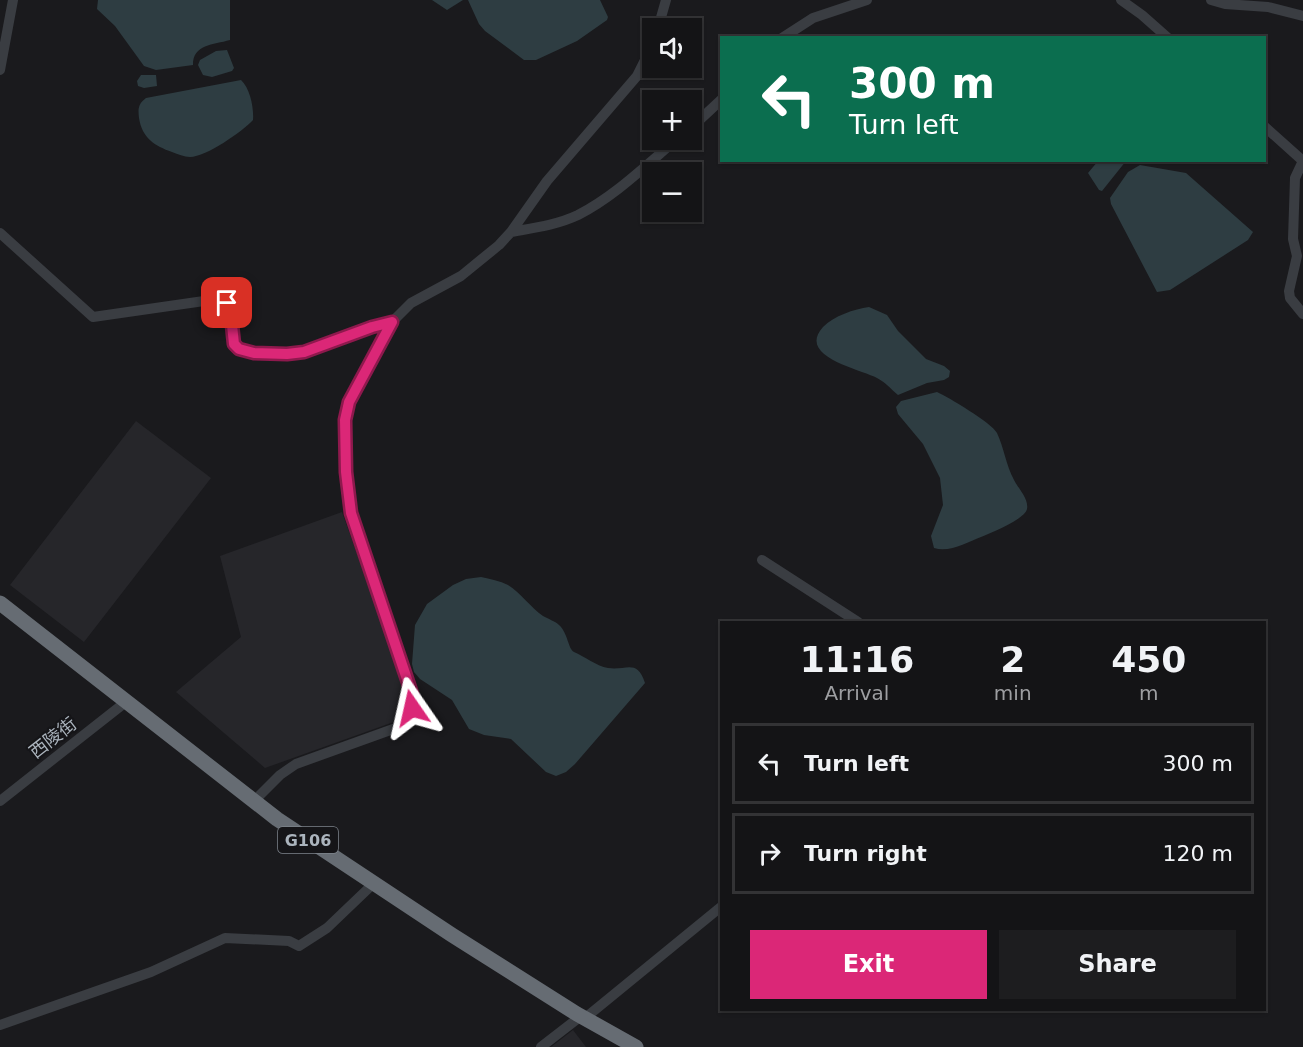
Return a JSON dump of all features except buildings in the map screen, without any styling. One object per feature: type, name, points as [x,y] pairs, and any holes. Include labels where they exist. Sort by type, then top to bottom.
[{"type":"highway","name":"G106","points":[[0,603],[254,801],[373,884],[583,1017],[636,1047]]},
{"type":"street","points":[[0,70],[13,0]]},
{"type":"street","points":[[661,18],[666,0]]},
{"type":"street","points":[[785,36],[813,18],[867,0]]},
{"type":"street","points":[[1121,0],[1166,36]]},
{"type":"street","points":[[1212,0],[1268,7],[1303,16]]},
{"type":"street","points":[[254,801],[288,769],[303,761],[396,728],[408,717],[412,708],[413,697],[351,513],[346,472],[345,420],[349,402],[392,322],[411,303],[449,284],[473,267],[511,232],[546,181],[636,76],[642,65]]},
{"type":"street","points":[[702,118],[720,101]]},
{"type":"street","points":[[1266,128],[1303,161],[1295,178],[1293,239],[1297,256],[1289,291],[1290,298],[1303,314]]},
{"type":"street","points":[[511,232],[542,227],[576,216],[599,203],[664,150]]},
{"type":"street","points":[[0,232],[93,317],[204,301],[225,301],[230,306],[234,344],[237,348],[254,353],[287,354],[310,350],[392,322]]},
{"type":"street","points":[[762,560],[856,621]]},
{"type":"street","name":"西陵街","points":[[0,801],[127,701]]},
{"type":"street","points":[[0,1025],[151,972],[225,938],[289,941],[299,946],[327,928],[373,884]]},
{"type":"street","points":[[541,1047],[583,1017],[720,908]]},
{"type":"shaded area","points":[[98,0],[230,0],[230,40],[200,49],[196,53],[193,65],[156,70],[144,66],[115,26],[97,9]]},
{"type":"shaded area","points":[[432,0],[463,0],[447,10]]},
{"type":"shaded area","points":[[468,0],[600,0],[608,17],[577,41],[536,60],[524,60],[485,31],[479,24]]},
{"type":"shaded area","points":[[227,50],[234,68],[232,71],[212,77],[203,75],[198,65],[200,60],[216,51]]},
{"type":"shaded area","points":[[141,75],[156,75],[157,86],[144,88],[138,86],[137,81]]},
{"type":"shaded area","points":[[241,80],[251,98],[253,120],[233,137],[205,153],[190,157],[166,150],[150,140],[143,131],[139,109],[141,102],[146,98]]},
{"type":"shaded area","points":[[1097,162],[1125,162],[1102,191],[1088,173]]},
{"type":"shaded area","points":[[1140,165],[1186,173],[1253,232],[1248,240],[1170,290],[1157,292],[1110,198],[1128,172]]},
{"type":"shaded area","points":[[869,307],[887,315],[898,331],[926,359],[950,371],[949,377],[898,395],[877,378],[846,366],[824,354],[818,346],[817,337],[823,327],[844,314]]},
{"type":"shaded area","points":[[937,392],[979,417],[997,433],[1011,474],[1027,505],[1025,513],[1007,525],[964,544],[946,549],[934,548],[931,536],[943,505],[940,478],[923,444],[898,414],[896,407],[901,401]]},
{"type":"shaded area","points":[[136,421],[211,478],[84,642],[10,585]]},
{"type":"shaded area","points":[[342,512],[411,703],[402,719],[265,768],[176,692],[241,637],[220,556]]},
{"type":"shaded area","points":[[481,577],[508,585],[543,616],[562,628],[574,652],[604,667],[635,668],[642,675],[645,683],[566,772],[556,776],[546,772],[511,739],[484,735],[469,729],[452,700],[420,679],[414,672],[412,664],[415,625],[427,604],[453,585],[466,579]]},
{"type":"shaded area","points":[[573,1030],[586,1047],[551,1047]]},
{"type":"route","points":[[227,303],[230,306],[234,344],[239,349],[254,353],[304,352],[392,322],[349,402],[345,420],[346,472],[351,513],[413,697],[412,708]]}]
